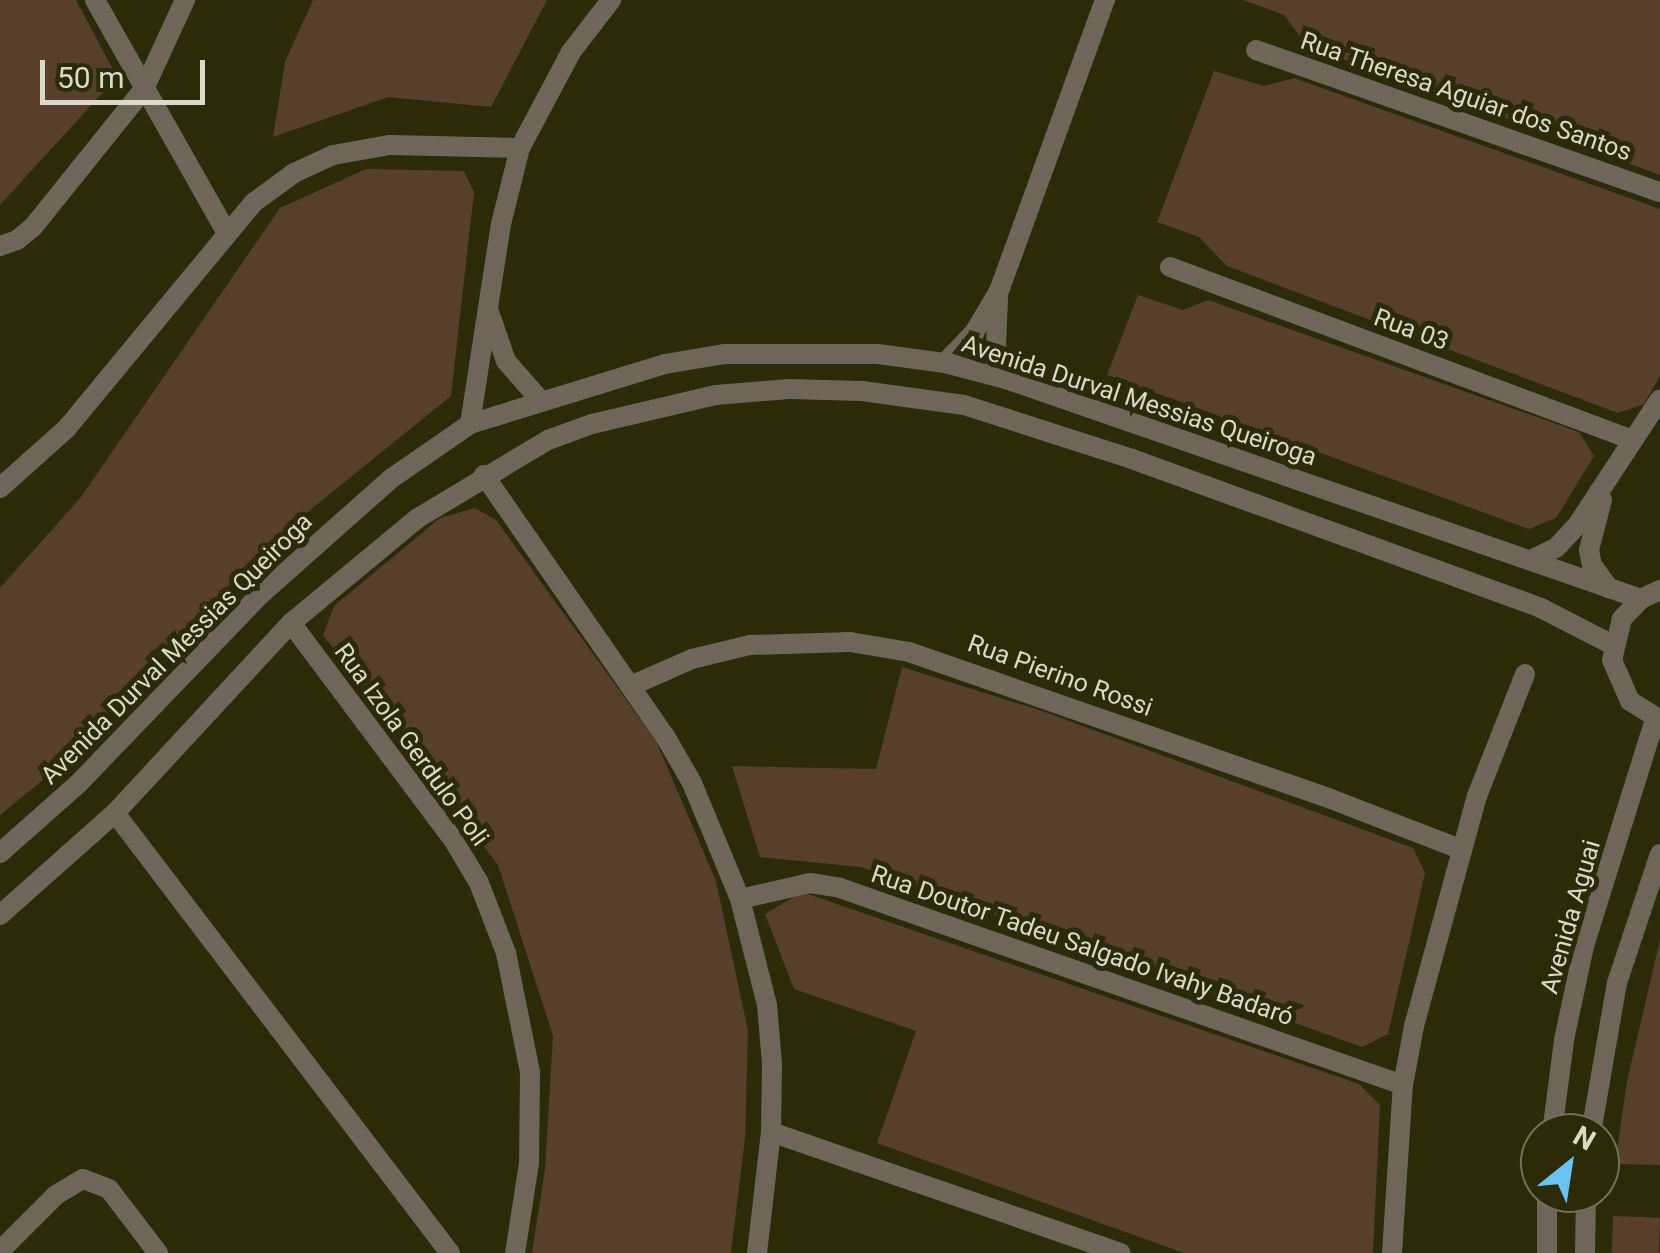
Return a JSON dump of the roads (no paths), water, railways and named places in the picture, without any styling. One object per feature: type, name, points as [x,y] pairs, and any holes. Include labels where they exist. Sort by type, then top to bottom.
[{"type":"street","points":[[96,0],[226,232]]},
{"type":"street","points":[[0,246],[17,240],[33,227],[144,89],[185,0]]},
{"type":"street","points":[[470,424],[508,183],[520,148],[571,52],[611,0]]},
{"type":"street","points":[[945,363],[974,333],[999,291],[1105,0]]},
{"type":"street","name":"Rua Theresa Aguiar dos Santos","points":[[1256,50],[1660,192]]},
{"type":"street","points":[[3,486],[67,428],[226,232],[273,187],[333,155],[429,143],[520,148]]},
{"type":"street","name":"Rua 03","points":[[1170,267],[1633,440]]},
{"type":"street","points":[[999,291],[996,346],[1006,378]]},
{"type":"street","points":[[488,310],[506,361],[540,400]]},
{"type":"street","name":"Avenida Durval Messias Queiroga","points":[[0,853],[78,784],[260,595],[392,478],[470,424],[665,364],[725,354],[878,354],[945,363],[1006,378],[1533,559],[1611,590],[1651,595]]},
{"type":"street","points":[[0,916],[115,813],[291,623],[418,518],[548,440],[592,424],[716,395],[790,389],[862,390],[964,405],[1132,459],[1541,608],[1612,644]]},
{"type":"street","points":[[1533,559],[1565,540],[1660,399]]},
{"type":"street","points":[[484,475],[633,685],[692,783],[740,899],[767,1005],[772,1063],[771,1132],[757,1253]]},
{"type":"street","points":[[1609,480],[1589,550],[1592,565],[1611,590]]},
{"type":"street","points":[[1651,595],[1622,619],[1612,644],[1621,689],[1657,720]]},
{"type":"street","name":"Rua Izola Gerdulo Poli","points":[[291,623],[454,841],[478,882],[506,953],[530,1072],[529,1163],[515,1253]]},
{"type":"street","name":"Rua Pierino Rossi","points":[[633,685],[692,659],[750,644],[850,642],[908,652],[1331,799],[1460,849]]},
{"type":"street","points":[[1392,1253],[1403,1086],[1418,1010],[1460,849],[1525,674]]},
{"type":"street","name":"Avenida Aguai","points":[[1555,1113],[1564,1040],[1584,946],[1657,720]]},
{"type":"street","points":[[115,813],[450,1253]]},
{"type":"street","points":[[1594,1113],[1617,983],[1660,854]]},
{"type":"street","name":"Rua Doutor Tadeu Salgado Ivahy Badaró","points":[[740,899],[810,883],[840,888],[1403,1086]]},
{"type":"street","points":[[771,1132],[1121,1253]]},
{"type":"street","points":[[0,1251],[56,1195],[83,1179],[98,1182],[118,1199],[158,1253]]},
{"type":"street","points":[[1546,1253],[1547,1213]]},
{"type":"street","points":[[1585,1253],[1586,1213]]}]
